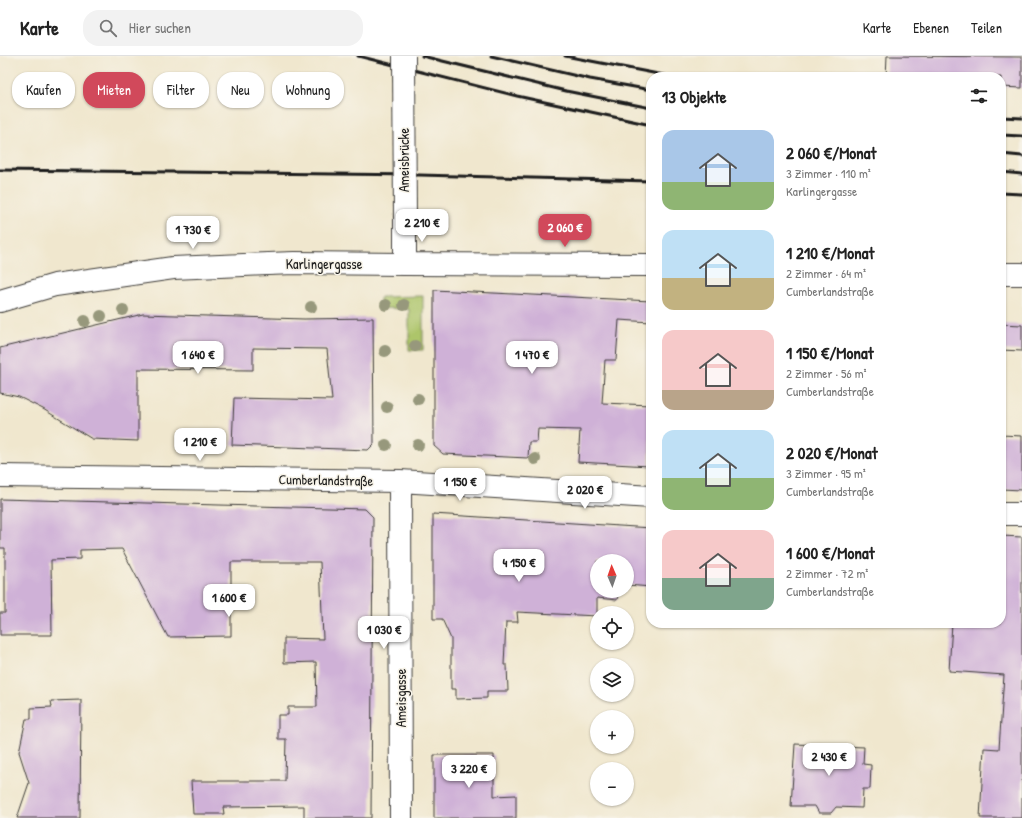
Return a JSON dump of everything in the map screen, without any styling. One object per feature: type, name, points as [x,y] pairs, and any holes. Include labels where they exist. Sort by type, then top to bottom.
[{"type":"street","name":"Ameisbrücke","points":[[404,56],[405,264]]},
{"type":"street","name":"Karlingergasse","points":[[0,301],[55,285],[173,268],[294,263],[646,265]]},
{"type":"street","points":[[1006,274],[1022,274]]},
{"type":"street","name":"Cumberlandstraße","points":[[0,476],[400,481],[646,497]]},
{"type":"street","name":"Ameisgasse","points":[[400,481],[401,818]]},
{"type":"street","points":[[1006,514],[1022,514]]},
{"type":"green space","points":[[423,296],[423,350],[409,350],[409,309],[380,308],[380,297]]},
{"type":"building","points":[[887,56],[1022,57],[1022,88],[1006,87],[1006,72],[886,72]]},
{"type":"building","points":[[434,290],[646,301],[646,322],[619,320],[616,360],[605,360],[602,403],[646,405],[646,466],[578,462],[580,430],[538,429],[537,442],[529,442],[528,458],[443,454],[434,446]]},
{"type":"building","points":[[143,314],[304,319],[373,318],[374,444],[368,450],[232,445],[234,398],[332,400],[327,349],[253,348],[253,370],[138,369],[138,441],[92,439],[43,409],[19,397],[0,393],[0,348]]},
{"type":"building","points":[[1006,324],[1022,325],[1022,351],[1006,350]]},
{"type":"building","points":[[1006,435],[1022,436],[1022,490],[1006,489]]},
{"type":"building","points":[[0,499],[365,509],[373,517],[371,818],[304,818],[304,806],[223,807],[224,814],[193,814],[191,781],[285,781],[286,739],[278,739],[278,715],[288,715],[288,707],[317,707],[316,662],[284,663],[284,638],[323,639],[320,562],[231,562],[231,636],[168,637],[122,549],[80,550],[80,559],[51,560],[52,635],[0,635],[0,613],[5,613],[5,548],[0,548]]},
{"type":"building","points":[[433,514],[646,528],[646,587],[634,586],[634,554],[590,554],[590,598],[597,598],[597,606],[590,606],[590,616],[517,612],[518,622],[506,622],[504,665],[507,665],[508,691],[487,691],[487,698],[456,699],[456,689],[451,689],[451,639],[442,619],[433,619]]},
{"type":"building","points":[[1006,536],[1022,537],[1022,818],[980,818],[984,748],[999,749],[1004,675],[949,671],[952,628],[1006,628]]},
{"type":"building","points":[[597,598],[617,598],[617,600]]},
{"type":"building","points":[[81,700],[80,818],[17,818],[29,783],[19,752],[26,719],[31,719],[31,708],[52,707],[51,701]]},
{"type":"building","points":[[795,744],[864,747],[863,764],[871,765],[870,789],[863,789],[862,808],[836,807],[831,813],[819,813],[815,806],[791,806]]},
{"type":"building","points":[[434,755],[494,755],[494,796],[516,795],[516,818],[434,818]]},
{"type":"railway","points":[[358,56],[517,96],[646,124]]},
{"type":"railway","points":[[422,56],[566,91],[646,107]]},
{"type":"railway","points":[[491,56],[590,79],[646,89]]},
{"type":"railway","points":[[565,56],[648,72]]},
{"type":"railway","points":[[1006,117],[1022,118]]},
{"type":"railway","points":[[1006,135],[1022,136]]},
{"type":"railway","points":[[1006,154],[1022,156]]},
{"type":"railway","points":[[0,170],[419,175],[646,181]]},
{"type":"railway","points":[[1006,172],[1022,174]]},
{"type":"railway","points":[[1006,193],[1022,194]]}]
